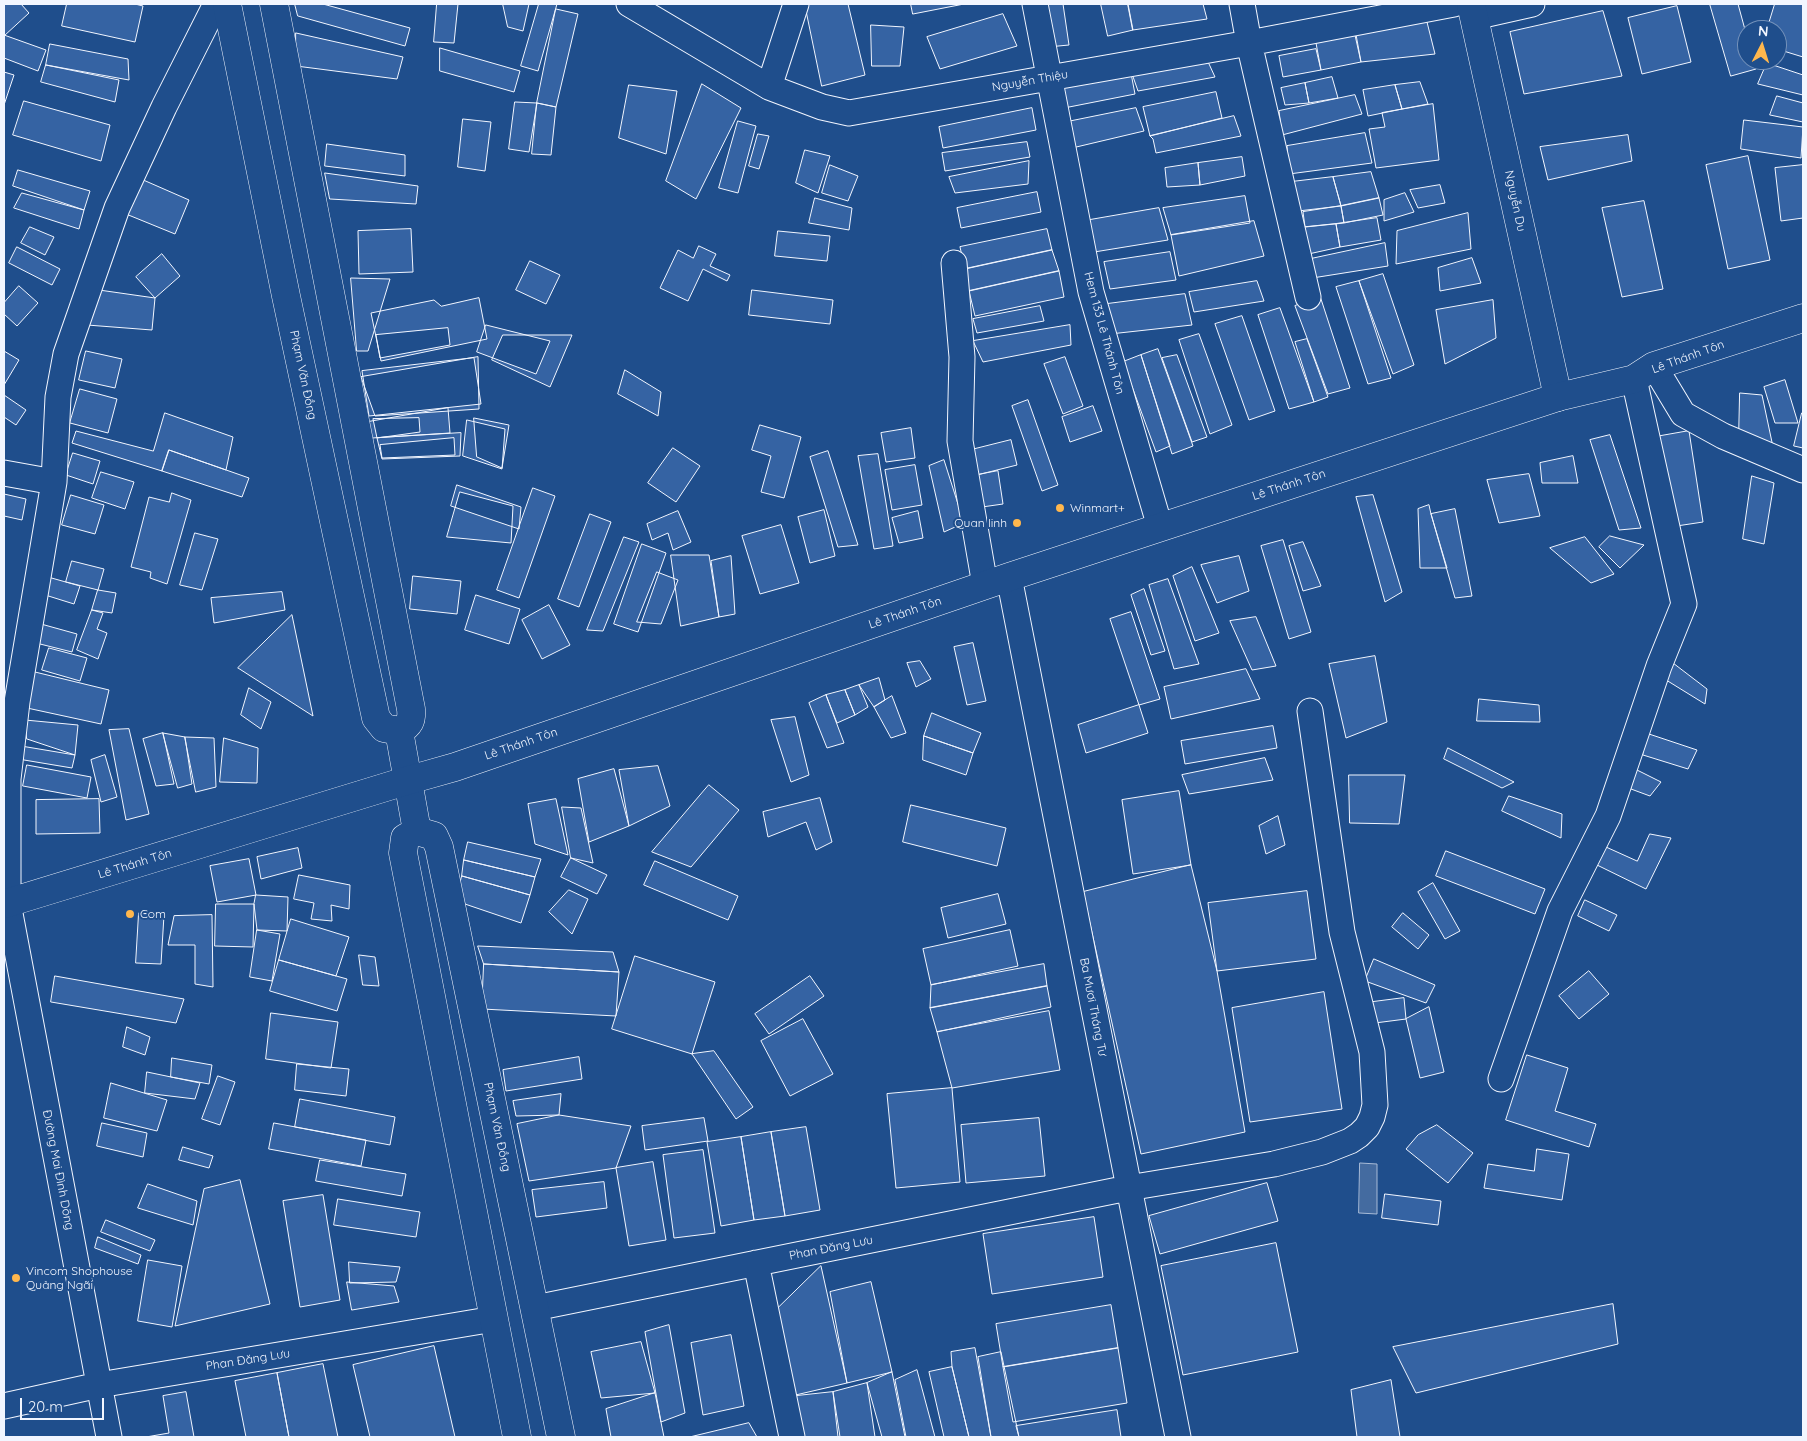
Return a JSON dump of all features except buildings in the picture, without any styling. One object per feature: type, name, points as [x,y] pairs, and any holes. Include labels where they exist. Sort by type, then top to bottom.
[{"type":"street","name":"Đường Mai Đình Dõng","points":[[109,1437],[6,904],[8,779],[17,702],[54,482],[58,397],[66,354],[117,208],[216,4]]},
{"type":"street","name":"Phạm Văn Đồng","points":[[227,4],[286,296],[376,718],[384,728],[399,731]]},
{"type":"street","points":[[274,4],[411,709],[412,719],[407,726],[399,731],[417,832],[405,838],[402,854],[517,1437]]},
{"type":"street","name":"Nguyễn Thiệu","points":[[630,4],[769,87],[822,107],[849,114],[1050,77],[1466,8],[1532,4]]},
{"type":"street","points":[[769,87],[796,4]]},
{"type":"street","name":"Hem 133 Lê Thánh Tôn","points":[[1035,4],[1091,292],[1160,527]]},
{"type":"street","points":[[1242,4],[1249,43],[1308,298]]},
{"type":"street","name":"Nguyễn Du","points":[[1466,8],[1558,398]]},
{"type":"street","name":"Ba Mươi Tháng Tư","points":[[954,263],[962,357],[960,440],[997,581],[1128,1188],[1178,1437]]},
{"type":"street","points":[[286,296],[329,288]]},
{"type":"street","name":"Lê Thánh Tôn","points":[[6,904],[455,767],[997,581],[1558,398],[1644,373],[1803,318]]},
{"type":"street","points":[[1644,373],[1684,414],[1723,436],[1803,470]]},
{"type":"street","points":[[1501,1078],[1560,911],[1608,816],[1659,666],[1684,604],[1644,373]]},
{"type":"street","points":[[4,473],[54,482]]},
{"type":"street","name":"Phan Đăng Lưu","points":[[534,1308],[1128,1188],[1274,1164],[1322,1152],[1350,1141],[1359,1135],[1372,1117],[1375,1105],[1372,1052],[1342,932],[1310,711]]},
{"type":"street","name":"Phạm Văn Đồng","points":[[417,832],[434,836],[439,847],[560,1437]]},
{"type":"street","points":[[756,1263],[792,1437]]},
{"type":"street","points":[[494,1320],[534,1308]]},
{"type":"street","name":"Phan Đăng Lưu","points":[[4,1406],[99,1385],[494,1320]]},
{"type":"water","points":[[1360,1163],[1377,1164],[1377,1214],[1359,1213]]},
{"type":"place","name":"Winmart+","points":[[1060,508]]},
{"type":"place","name":"Quan linh","points":[[1017,523]]},
{"type":"place","name":"Com","points":[[130,914]]},
{"type":"place","name":"Vincom Shophouse Quảng Ngãi","points":[[16,1278]]}]
